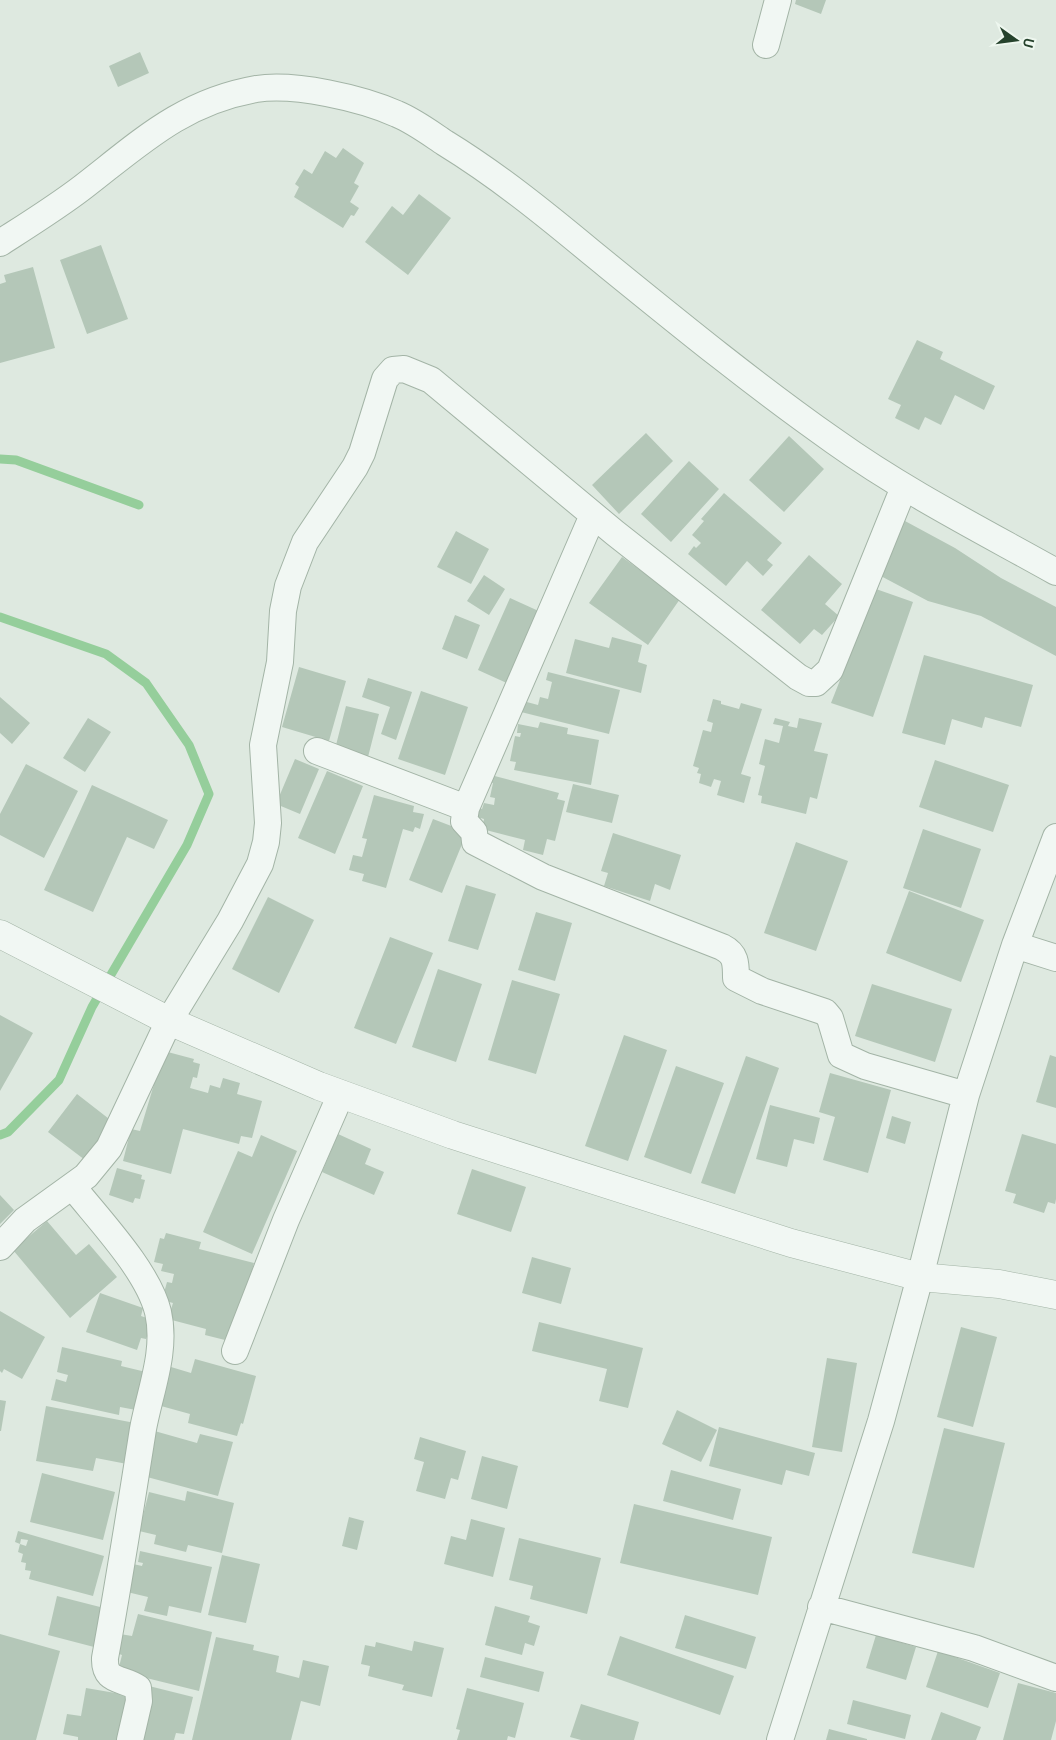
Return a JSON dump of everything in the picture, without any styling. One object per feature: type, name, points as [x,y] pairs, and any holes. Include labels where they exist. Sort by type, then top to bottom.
[{"type":"street","points":[[766,45],[778,0]]},
{"type":"street","points":[[0,243],[81,189],[162,125],[204,103],[258,89],[294,88],[329,94],[397,114],[482,166],[525,198],[697,338],[836,443],[904,487],[1056,572]]},
{"type":"street","points":[[0,1247],[25,1220],[86,1176],[109,1148],[168,1021],[230,921],[260,864],[266,842],[268,823],[263,745],[280,662],[283,612],[288,586],[305,542],[355,468],[362,454],[385,379],[394,370],[404,369],[431,380],[594,515],[798,677],[809,683],[816,683],[830,670],[904,487]]},
{"type":"street","points":[[594,515],[466,808],[464,821],[474,832],[475,842],[543,877],[731,952],[736,961],[736,978],[762,990],[826,1012],[830,1018],[841,1055],[864,1066],[966,1095]]},
{"type":"street","points":[[317,751],[466,808]]},
{"type":"street","points":[[780,1740],[881,1421],[966,1095],[1015,945],[1056,838]]},
{"type":"street","points":[[0,934],[168,1021],[341,1094],[453,1135],[791,1243],[920,1277],[999,1284],[1056,1295]]},
{"type":"street","points":[[1015,945],[1056,958]]},
{"type":"street","points":[[235,1351],[286,1220],[341,1094]]},
{"type":"street","points":[[73,1187],[130,1258],[149,1291],[158,1320],[158,1360],[144,1426],[104,1658],[104,1668],[108,1674],[138,1688],[139,1701],[130,1740]]},
{"type":"street","points":[[821,1607],[974,1648],[1056,1678]]},
{"type":"building","points":[[796,0],[826,0],[821,14],[795,4]]},
{"type":"building","points":[[140,52],[149,73],[118,87],[109,66]]},
{"type":"building","points":[[343,148],[364,163],[354,183],[359,186],[350,202],[359,208],[354,216],[351,215],[343,228],[294,197],[299,187],[295,184],[304,169],[312,174],[325,151],[336,158]]},
{"type":"building","points":[[419,194],[451,218],[408,275],[365,242],[392,206],[403,215]]},
{"type":"building","points":[[101,245],[128,319],[87,334],[60,260]]},
{"type":"building","points":[[33,267],[55,348],[0,363],[0,284],[6,282],[4,275]]},
{"type":"building","points":[[917,340],[943,352],[940,359],[995,386],[984,410],[955,395],[941,425],[925,417],[919,430],[895,418],[901,405],[888,399]]},
{"type":"building","points":[[646,433],[673,461],[619,514],[592,485]]},
{"type":"building","points":[[789,436],[824,469],[784,512],[749,480]]},
{"type":"building","points":[[689,461],[719,489],[671,542],[641,514]]},
{"type":"building","points":[[724,493],[782,543],[767,560],[773,565],[763,576],[747,561],[726,586],[688,554],[694,546],[696,548],[701,543],[692,535],[704,521],[701,519]]},
{"type":"building","points":[[905,521],[955,548],[1001,578],[1056,607],[1056,656],[981,616],[928,601],[877,574]]},
{"type":"building","points":[[456,531],[489,549],[471,584],[437,567]]},
{"type":"building","points":[[809,555],[842,584],[825,604],[839,616],[822,635],[814,629],[800,644],[761,610]]},
{"type":"building","points":[[622,557],[680,599],[648,645],[589,603]]},
{"type":"building","points":[[484,575],[505,589],[489,615],[467,601]]},
{"type":"building","points":[[876,589],[913,602],[873,717],[831,703]]},
{"type":"building","points":[[510,598],[543,613],[511,685],[478,670]]},
{"type":"building","points":[[455,615],[480,625],[467,659],[442,649]]},
{"type":"building","points":[[612,637],[642,645],[638,662],[647,665],[641,693],[566,673],[575,639],[609,648]]},
{"type":"building","points":[[924,655],[1033,685],[1021,727],[985,717],[982,728],[952,719],[945,745],[902,733]]},
{"type":"building","points":[[299,667],[346,681],[329,741],[282,727]]},
{"type":"building","points":[[548,672],[620,690],[609,734],[521,712],[523,701],[538,705],[540,697],[548,699],[552,682],[546,680]]},
{"type":"building","points":[[368,678],[412,692],[396,740],[381,734],[390,707],[362,697]]},
{"type":"building","points":[[421,691],[468,707],[445,775],[398,759]]},
{"type":"building","points":[[0,697],[30,723],[12,744],[0,733]]},
{"type":"building","points":[[713,699],[721,701],[721,704],[739,709],[741,703],[762,709],[741,774],[751,777],[744,803],[717,795],[721,781],[714,779],[711,787],[699,783],[701,774],[697,773],[699,768],[693,766],[703,730],[711,732],[713,723],[707,721]]},
{"type":"building","points":[[346,706],[379,714],[368,757],[335,749]]},
{"type":"building","points":[[88,718],[111,732],[85,772],[63,758]]},
{"type":"building","points":[[775,718],[790,722],[788,726],[797,728],[799,718],[822,723],[814,751],[828,754],[817,799],[810,797],[806,814],[761,803],[762,796],[758,795],[765,766],[759,764],[765,739],[779,743],[783,726],[773,724]]},
{"type":"building","points":[[540,722],[568,728],[567,734],[599,740],[591,785],[514,770],[516,762],[510,761],[515,736],[520,737],[521,733],[517,733],[518,724],[538,728]]},
{"type":"building","points":[[295,759],[319,769],[300,814],[276,804]]},
{"type":"building","points":[[935,760],[1009,785],[993,832],[919,807]]},
{"type":"building","points":[[26,764],[78,791],[44,858],[0,835],[0,814]]},
{"type":"building","points":[[327,771],[363,786],[335,854],[298,838]]},
{"type":"building","points":[[487,774],[559,793],[557,799],[565,801],[555,841],[547,839],[543,855],[523,850],[525,840],[482,829],[484,819],[473,816],[475,807],[482,809],[484,803],[494,805],[495,798],[490,797],[493,783],[485,781]]},
{"type":"building","points":[[573,784],[619,795],[612,823],[566,812]]},
{"type":"building","points":[[92,785],[168,820],[154,849],[127,837],[93,912],[44,890]]},
{"type":"building","points":[[374,795],[414,806],[413,812],[424,814],[420,829],[415,827],[413,832],[403,829],[386,888],[362,881],[364,874],[349,870],[353,855],[362,857],[367,839],[362,838]]},
{"type":"building","points":[[433,819],[467,832],[442,893],[409,880]]},
{"type":"building","points":[[923,829],[981,849],[961,908],[903,888]]},
{"type":"building","points":[[613,833],[681,855],[670,890],[655,884],[650,901],[604,886],[608,873],[601,871]]},
{"type":"building","points":[[796,842],[848,861],[816,951],[764,933]]},
{"type":"building","points":[[466,885],[496,894],[478,950],[448,941]]},
{"type":"building","points":[[909,891],[984,920],[961,982],[886,953]]},
{"type":"building","points":[[268,897],[314,920],[279,993],[232,969]]},
{"type":"building","points":[[536,912],[572,923],[555,981],[518,970]]},
{"type":"building","points":[[390,937],[433,953],[396,1044],[354,1028]]},
{"type":"building","points":[[438,969],[482,984],[456,1062],[412,1047]]},
{"type":"building","points":[[512,980],[560,994],[536,1074],[488,1060]]},
{"type":"building","points":[[872,984],[952,1009],[935,1062],[855,1036]]},
{"type":"building","points":[[0,1015],[33,1033],[0,1091]]},
{"type":"building","points":[[624,1035],[667,1050],[628,1161],[585,1146]]},
{"type":"building","points":[[164,1051],[194,1059],[193,1062],[200,1064],[197,1078],[193,1077],[190,1088],[208,1093],[210,1085],[220,1088],[223,1078],[240,1083],[237,1094],[262,1101],[252,1138],[241,1136],[239,1144],[183,1129],[171,1174],[123,1161],[131,1129],[140,1131]]},
{"type":"building","points":[[1050,1055],[1056,1057],[1056,1108],[1036,1102]]},
{"type":"building","points":[[746,1056],[779,1068],[735,1194],[701,1183]]},
{"type":"building","points":[[676,1066],[724,1083],[691,1174],[644,1157]]},
{"type":"building","points":[[830,1073],[891,1090],[868,1173],[823,1160],[835,1117],[819,1112]]},
{"type":"building","points":[[77,1094],[113,1122],[85,1160],[48,1132]]},
{"type":"building","points":[[770,1105],[820,1118],[814,1144],[794,1139],[787,1167],[756,1159]]},
{"type":"building","points":[[892,1116],[911,1122],[905,1144],[886,1138]]},
{"type":"building","points":[[338,1134],[371,1149],[365,1164],[384,1172],[374,1195],[322,1172]]},
{"type":"building","points":[[1022,1134],[1056,1144],[1056,1199],[1055,1204],[1048,1202],[1044,1213],[1013,1203],[1016,1194],[1005,1191]]},
{"type":"building","points":[[261,1135],[297,1151],[252,1254],[203,1232],[238,1151],[252,1157]]},
{"type":"building","points":[[117,1168],[142,1175],[141,1179],[145,1180],[140,1199],[135,1198],[133,1203],[109,1195]]},
{"type":"building","points":[[472,1169],[526,1187],[511,1232],[457,1214]]},
{"type":"building","points":[[0,1195],[14,1210],[0,1224]]},
{"type":"building","points":[[47,1221],[76,1255],[89,1244],[117,1277],[70,1318],[13,1250]]},
{"type":"building","points":[[166,1233],[201,1242],[199,1249],[254,1263],[233,1342],[205,1335],[206,1329],[168,1319],[173,1303],[162,1300],[167,1282],[172,1283],[174,1274],[161,1271],[163,1264],[154,1262],[160,1238],[164,1239]]},
{"type":"building","points":[[532,1257],[571,1268],[561,1304],[522,1293]]},
{"type":"building","points":[[100,1293],[143,1308],[141,1316],[153,1320],[146,1339],[141,1338],[137,1350],[86,1332]]},
{"type":"building","points":[[0,1311],[45,1337],[22,1379],[4,1369],[2,1373],[0,1371]]},
{"type":"building","points":[[539,1322],[643,1348],[628,1408],[599,1401],[607,1369],[532,1351]]},
{"type":"building","points":[[961,1327],[997,1337],[973,1427],[937,1417]]},
{"type":"building","points":[[62,1347],[122,1361],[121,1366],[146,1372],[136,1410],[120,1407],[119,1415],[51,1400],[56,1379],[66,1382],[68,1375],[57,1372]]},
{"type":"building","points":[[827,1358],[857,1363],[842,1452],[812,1447]]},
{"type":"building","points":[[195,1359],[256,1376],[243,1424],[241,1423],[237,1436],[188,1423],[190,1414],[161,1406],[171,1367],[191,1373]]},
{"type":"building","points":[[0,1400],[6,1401],[1,1431],[0,1431]]},
{"type":"building","points":[[46,1406],[135,1423],[127,1464],[96,1458],[93,1471],[36,1461]]},
{"type":"building","points":[[677,1410],[717,1430],[701,1462],[662,1444]]},
{"type":"building","points":[[719,1427],[815,1453],[809,1476],[786,1470],[782,1485],[709,1466]]},
{"type":"building","points":[[944,1428],[1005,1443],[974,1568],[912,1553]]},
{"type":"building","points":[[151,1430],[197,1443],[200,1434],[233,1442],[218,1496],[147,1477]]},
{"type":"building","points":[[420,1437],[466,1451],[458,1480],[451,1478],[445,1499],[416,1491],[424,1462],[414,1459]]},
{"type":"building","points":[[482,1456],[518,1466],[507,1509],[471,1499]]},
{"type":"building","points":[[671,1470],[741,1489],[733,1520],[663,1501]]},
{"type":"building","points":[[42,1473],[115,1492],[103,1540],[30,1522]]},
{"type":"building","points":[[187,1491],[234,1503],[222,1553],[188,1545],[186,1552],[154,1544],[156,1535],[139,1531],[149,1492],[185,1501]]},
{"type":"building","points":[[634,1504],[772,1537],[758,1595],[620,1563]]},
{"type":"building","points":[[349,1517],[364,1521],[357,1550],[342,1546]]},
{"type":"building","points":[[471,1519],[505,1528],[493,1577],[444,1564],[451,1536],[466,1540]]},
{"type":"building","points":[[18,1531],[104,1556],[93,1596],[29,1579],[31,1571],[25,1570],[26,1563],[21,1562],[23,1554],[18,1552],[20,1544],[15,1542]],"holes":[[[21,1539],[28,1540],[26,1546],[20,1544]]]},
{"type":"building","points":[[519,1538],[601,1558],[587,1614],[530,1599],[533,1586],[509,1580]]},
{"type":"building","points":[[140,1551],[212,1567],[201,1613],[169,1606],[167,1616],[144,1611],[148,1597],[127,1592],[133,1564],[142,1566],[143,1563],[138,1562]]},
{"type":"building","points":[[222,1555],[260,1564],[246,1623],[208,1615]]},
{"type":"building","points":[[57,1596],[104,1608],[94,1647],[48,1635]]},
{"type":"building","points":[[495,1606],[530,1616],[528,1622],[540,1626],[534,1646],[525,1643],[522,1655],[485,1645]]},
{"type":"building","points":[[138,1614],[212,1632],[199,1691],[118,1671],[122,1655],[116,1653],[120,1634],[132,1636]]},
{"type":"building","points":[[685,1615],[756,1637],[746,1669],[675,1648]]},
{"type":"building","points":[[0,1634],[60,1651],[36,1740],[0,1740]]},
{"type":"building","points":[[876,1635],[916,1647],[906,1680],[866,1668]]},
{"type":"building","points":[[620,1636],[734,1676],[720,1715],[607,1675]]},
{"type":"building","points":[[216,1637],[254,1645],[253,1650],[279,1656],[276,1672],[299,1678],[303,1660],[329,1666],[320,1706],[301,1701],[291,1740],[192,1740]]},
{"type":"building","points":[[414,1641],[444,1648],[432,1697],[402,1690],[404,1685],[368,1676],[370,1666],[361,1664],[365,1645],[375,1647],[376,1642],[412,1651]]},
{"type":"building","points":[[938,1651],[1000,1673],[988,1708],[926,1687]]},
{"type":"building","points":[[485,1657],[544,1672],[539,1692],[480,1677]]},
{"type":"building","points":[[1018,1683],[1056,1693],[1056,1721],[1051,1740],[1003,1740]]},
{"type":"building","points":[[145,1685],[193,1697],[184,1734],[176,1733],[174,1740],[142,1740]]},
{"type":"building","points":[[86,1688],[127,1695],[119,1740],[78,1740],[78,1737],[63,1734],[67,1714],[81,1716]]},
{"type":"building","points":[[467,1688],[524,1703],[515,1738],[508,1736],[507,1740],[457,1740],[460,1730],[456,1729]]},
{"type":"building","points":[[853,1700],[911,1715],[905,1739],[847,1724]]},
{"type":"building","points":[[581,1704],[639,1722],[634,1740],[581,1740],[570,1737]]},
{"type":"building","points":[[941,1712],[981,1727],[976,1740],[931,1740]]},
{"type":"building","points":[[829,1729],[867,1739],[867,1740],[826,1740]]},
{"type":"waterway","points":[[0,459],[16,460],[139,505]]},
{"type":"waterway","points":[[0,617],[106,654],[146,683],[189,745],[209,794],[187,845],[92,1007],[59,1080],[8,1132],[0,1135]]}]
